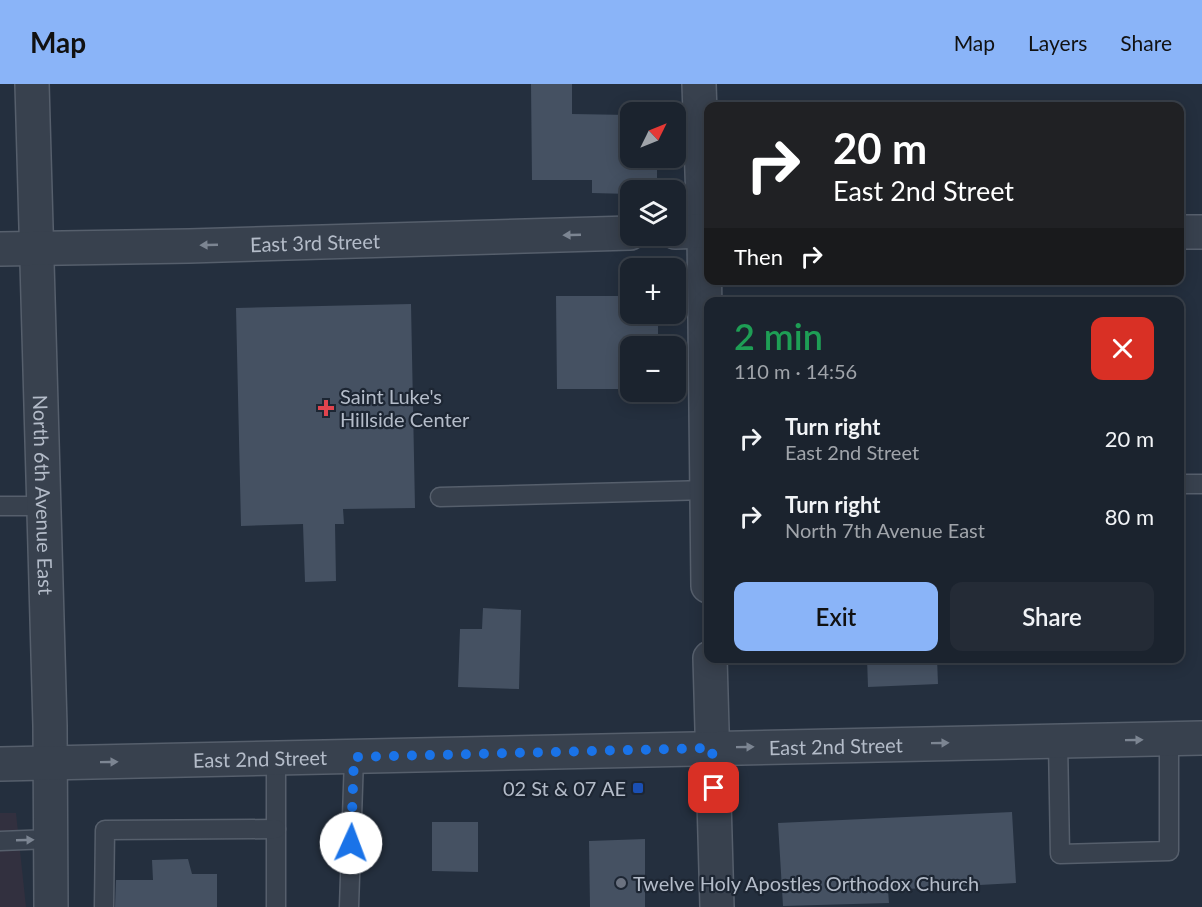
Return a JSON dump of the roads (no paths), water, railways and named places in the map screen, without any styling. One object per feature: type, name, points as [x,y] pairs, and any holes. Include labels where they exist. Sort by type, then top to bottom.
[{"type":"street","name":"North 6th Avenue East","points":[[32,84],[50,763],[51,907]]},
{"type":"street","points":[[699,84],[696,232],[704,420]]},
{"type":"street","points":[[1184,232],[1202,232]]},
{"type":"street","name":"East 3rd Street","points":[[0,249],[620,233]]},
{"type":"street","points":[[710,663],[717,907]]},
{"type":"street","name":"East 2nd Street","points":[[0,764],[1202,738]]},
{"type":"lane","points":[[1184,484],[1202,484]]},
{"type":"lane","points":[[440,497],[704,490]]},
{"type":"lane","points":[[0,506],[44,506]]},
{"type":"lane","points":[[1058,741],[1060,854],[1169,851],[1169,739]]},
{"type":"lane","points":[[349,907],[354,757]]},
{"type":"lane","points":[[276,758],[276,907]]},
{"type":"lane","points":[[104,907],[105,830],[276,829]]},
{"type":"lane","points":[[0,841],[50,839]]},
{"type":"place","name":"Saint Luke's Hillside Center","points":[[326,408]]},
{"type":"place","name":"02 St & 07 AE","points":[[638,788]]},
{"type":"place","name":"Twelve Holy Apostles Orthodox Church","points":[[621,883]]}]
